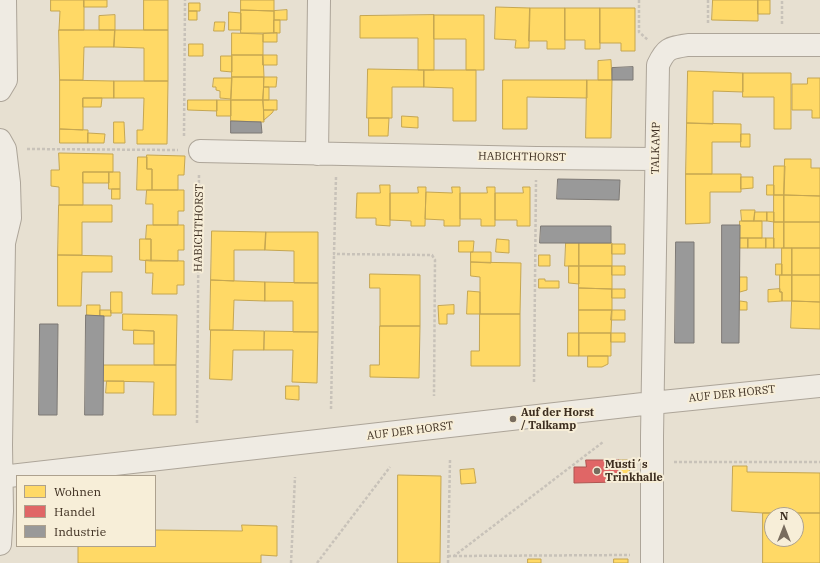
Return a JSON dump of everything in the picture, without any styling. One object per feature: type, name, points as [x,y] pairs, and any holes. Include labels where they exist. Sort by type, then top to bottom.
[{"type":"street","points":[[0,90],[6,80],[6,0]]},
{"type":"street","points":[[319,0],[327,154]]},
{"type":"street","points":[[664,53],[674,47],[688,45],[820,44]]},
{"type":"street","name":"TALKAMP","points":[[652,559],[655,159],[658,65],[664,53]]},
{"type":"street","points":[[0,544],[2,243],[10,218],[9,183],[3,145]]},
{"type":"street","name":"HABICHTHORST","points":[[192,151],[655,159]]},
{"type":"street","name":"AUF DER HORST","points":[[19,475],[652,403],[820,386]]},
{"type":"street","name":"AUF DER HORST","points":[[1,477],[16,475]]},
{"type":"path","points":[[3,145],[192,151],[185,0]]},
{"type":"path","points":[[639,0],[639,32],[664,53]]},
{"type":"path","name":"HABICHTHORST","points":[[192,151],[197,422]]},
{"type":"path","points":[[327,154],[334,254],[331,409]]},
{"type":"path","points":[[534,382],[536,158]]},
{"type":"path","points":[[334,254],[432,255],[435,260],[434,396]]},
{"type":"path","points":[[454,556],[603,442]]},
{"type":"path","points":[[448,563],[450,460]]},
{"type":"path","points":[[652,461],[734,463],[820,462]]},
{"type":"path","points":[[317,563],[390,467]]},
{"type":"path","points":[[292,563],[295,477]]},
{"type":"path","points":[[448,556],[652,559]]},
{"type":"building: Wohnen","points":[[51,0],[84,0],[84,30],[59,30],[60,11],[51,11]]},
{"type":"building: Wohnen","points":[[84,0],[107,0],[107,7],[84,7]]},
{"type":"building: Wohnen","points":[[144,0],[168,0],[168,30],[144,30]]},
{"type":"building: Wohnen","points":[[241,0],[274,0],[274,11],[241,10]]},
{"type":"building: Wohnen","points":[[713,0],[758,0],[758,21],[712,20]]},
{"type":"building: Wohnen","points":[[758,0],[770,0],[770,14],[758,14]]},
{"type":"building: Wohnen","points":[[189,3],[200,3],[200,11],[189,11]]},
{"type":"building: Wohnen","points":[[496,7],[530,8],[529,48],[515,48],[516,40],[495,39]]},
{"type":"building: Wohnen","points":[[530,8],[565,8],[565,49],[547,49],[547,41],[529,41]]},
{"type":"building: Wohnen","points":[[565,8],[600,8],[600,49],[585,49],[585,40],[565,40]]},
{"type":"building: Wohnen","points":[[600,8],[635,8],[635,51],[621,51],[621,43],[600,43]]},
{"type":"building: Wohnen","points":[[241,10],[274,11],[274,33],[241,33]]},
{"type":"building: Wohnen","points":[[287,10],[287,20],[274,20],[274,11]]},
{"type":"building: Wohnen","points":[[189,11],[197,11],[197,20],[189,20]]},
{"type":"building: Wohnen","points":[[229,12],[241,13],[241,30],[229,30]]},
{"type":"building: Wohnen","points":[[115,15],[115,30],[99,30],[99,16]]},
{"type":"building: Wohnen","points":[[434,15],[434,70],[418,70],[418,38],[360,38],[360,16]]},
{"type":"building: Wohnen","points":[[434,15],[484,15],[484,70],[466,70],[466,39],[434,39]]},
{"type":"building: Wohnen","points":[[274,20],[280,20],[280,33],[274,33]]},
{"type":"building: Wohnen","points":[[215,22],[225,22],[224,31],[214,31]]},
{"type":"building: Wohnen","points":[[59,30],[115,30],[114,47],[84,47],[83,80],[60,80]]},
{"type":"building: Wohnen","points":[[115,30],[168,30],[168,81],[144,81],[144,48],[114,47]]},
{"type":"building: Wohnen","points":[[232,33],[263,34],[263,55],[232,55]]},
{"type":"building: Wohnen","points":[[277,33],[277,42],[263,42],[263,34]]},
{"type":"building: Wohnen","points":[[189,44],[203,44],[203,56],[189,56]]},
{"type":"building: Wohnen","points":[[232,55],[263,55],[264,77],[232,77]]},
{"type":"building: Wohnen","points":[[263,55],[277,55],[277,65],[263,65]]},
{"type":"building: Wohnen","points":[[221,56],[232,56],[232,72],[221,71]]},
{"type":"building: Wohnen","points":[[611,60],[612,80],[598,80],[598,61]]},
{"type":"building: Wohnen","points":[[368,69],[424,70],[424,87],[392,87],[392,118],[367,118]]},
{"type":"building: Wohnen","points":[[424,70],[476,70],[476,121],[453,121],[453,88],[424,87]]},
{"type":"building: Wohnen","points":[[688,71],[743,73],[743,92],[713,91],[713,124],[687,123]]},
{"type":"building: Wohnen","points":[[743,73],[791,73],[791,129],[774,129],[774,97],[743,97]]},
{"type":"building: Wohnen","points":[[232,77],[264,77],[263,100],[231,100]]},
{"type":"building: Wohnen","points":[[264,77],[277,77],[276,87],[264,87]]},
{"type":"building: Wohnen","points":[[214,78],[232,78],[231,99],[220,98],[220,91],[216,90],[216,87],[213,87]]},
{"type":"building: Wohnen","points":[[808,78],[820,78],[820,118],[812,118],[812,110],[792,110],[792,84],[807,84]]},
{"type":"building: Wohnen","points":[[60,80],[114,81],[114,98],[83,98],[83,130],[60,129]]},
{"type":"building: Wohnen","points":[[503,80],[587,80],[587,98],[527,97],[527,129],[503,129]]},
{"type":"building: Wohnen","points":[[587,80],[612,80],[611,138],[586,138]]},
{"type":"building: Wohnen","points":[[114,81],[168,81],[167,144],[137,144],[137,130],[143,130],[144,98],[114,98]]},
{"type":"building: Wohnen","points":[[264,87],[269,87],[269,100],[263,100]]},
{"type":"building: Wohnen","points":[[83,98],[102,98],[101,107],[83,107]]},
{"type":"building: Wohnen","points":[[188,100],[217,100],[217,111],[188,110]]},
{"type":"building: Wohnen","points":[[217,100],[231,100],[231,116],[217,116]]},
{"type":"building: Wohnen","points":[[231,100],[263,100],[264,122],[231,121]]},
{"type":"building: Wohnen","points":[[263,100],[277,100],[277,110],[264,110]]},
{"type":"building: Wohnen","points":[[264,110],[274,110],[264,120]]},
{"type":"building: Wohnen","points":[[402,116],[418,117],[418,128],[402,127]]},
{"type":"building: Wohnen","points":[[369,118],[389,118],[388,136],[369,136]]},
{"type":"building: Wohnen","points":[[114,122],[124,122],[125,143],[114,143]]},
{"type":"building: Wohnen","points":[[687,123],[741,124],[741,142],[712,142],[712,174],[686,174]]},
{"type":"building: Wohnen","points":[[60,129],[88,130],[88,143],[60,143]]},
{"type":"building: Wohnen","points":[[88,133],[105,134],[104,143],[88,143]]},
{"type":"building: Wohnen","points":[[741,134],[750,134],[750,147],[741,147]]},
{"type":"building: Wohnen","points":[[59,153],[113,154],[113,172],[83,172],[83,205],[59,205],[59,187],[51,186],[51,170],[59,170]]},
{"type":"building: Wohnen","points":[[147,155],[185,156],[184,175],[178,175],[178,190],[152,190],[152,169],[147,169]]},
{"type":"building: Wohnen","points":[[138,157],[147,157],[147,169],[152,169],[152,190],[137,190]]},
{"type":"building: Wohnen","points":[[785,159],[811,159],[811,168],[820,168],[820,196],[784,195]]},
{"type":"building: Wohnen","points":[[774,166],[785,166],[784,195],[774,195]]},
{"type":"building: Wohnen","points":[[83,172],[109,172],[109,183],[83,183]]},
{"type":"building: Wohnen","points":[[109,172],[120,172],[120,189],[109,189]]},
{"type":"building: Wohnen","points":[[686,174],[741,174],[741,192],[710,192],[710,223],[686,224]]},
{"type":"building: Wohnen","points":[[741,177],[753,177],[753,188],[741,189]]},
{"type":"building: Wohnen","points":[[380,185],[390,185],[390,226],[376,225],[376,218],[356,218],[357,193],[380,193]]},
{"type":"building: Wohnen","points":[[767,185],[774,185],[774,195],[767,195]]},
{"type":"building: Wohnen","points":[[418,187],[426,187],[425,226],[411,226],[411,221],[390,220],[390,193],[418,193]]},
{"type":"building: Wohnen","points":[[452,187],[460,187],[460,226],[444,226],[444,220],[425,219],[426,192],[452,193]]},
{"type":"building: Wohnen","points":[[487,187],[495,187],[495,226],[481,226],[481,219],[460,219],[460,193],[487,193]]},
{"type":"building: Wohnen","points":[[523,187],[530,187],[530,226],[517,226],[517,220],[495,220],[495,193],[523,193]]},
{"type":"building: Wohnen","points":[[112,189],[120,189],[120,199],[112,199]]},
{"type":"building: Wohnen","points":[[147,190],[184,190],[184,211],[178,211],[178,225],[153,225],[153,204],[146,204]]},
{"type":"building: Wohnen","points":[[774,195],[784,195],[784,222],[774,222]]},
{"type":"building: Wohnen","points":[[784,195],[820,196],[820,222],[784,222]]},
{"type":"building: Wohnen","points":[[59,205],[112,205],[112,222],[82,222],[82,255],[58,255]]},
{"type":"building: Wohnen","points":[[741,210],[755,210],[754,221],[742,221]]},
{"type":"building: Wohnen","points":[[755,212],[767,212],[767,221],[754,221]]},
{"type":"building: Wohnen","points":[[767,212],[774,212],[774,222],[767,221]]},
{"type":"building: Wohnen","points":[[740,221],[762,221],[762,238],[740,238]]},
{"type":"building: Wohnen","points":[[774,222],[784,222],[784,248],[774,248]]},
{"type":"building: Wohnen","points":[[784,222],[820,222],[820,248],[784,248]]},
{"type":"building: Wohnen","points":[[147,225],[184,225],[184,250],[178,250],[178,261],[151,261],[151,239],[146,239]]},
{"type":"building: Wohnen","points":[[212,231],[266,232],[265,250],[234,250],[234,281],[211,280]]},
{"type":"building: Wohnen","points":[[266,232],[318,232],[318,283],[294,283],[294,251],[265,250]]},
{"type":"building: Wohnen","points":[[740,238],[748,238],[748,248],[740,248]]},
{"type":"building: Wohnen","points":[[748,238],[766,238],[766,248],[748,248]]},
{"type":"building: Wohnen","points":[[766,238],[774,238],[774,248],[766,248]]},
{"type":"building: Wohnen","points":[[140,239],[151,239],[151,261],[140,260]]},
{"type":"building: Wohnen","points":[[497,239],[509,240],[509,253],[496,252]]},
{"type":"building: Wohnen","points":[[459,241],[474,241],[473,252],[459,252]]},
{"type":"building: Wohnen","points":[[566,243],[579,243],[579,266],[565,266]]},
{"type":"building: Wohnen","points":[[579,243],[612,243],[612,266],[579,266]]},
{"type":"building: Wohnen","points":[[612,244],[625,244],[625,254],[612,254]]},
{"type":"building: Wohnen","points":[[782,248],[792,248],[792,275],[782,275]]},
{"type":"building: Wohnen","points":[[792,248],[820,248],[820,275],[792,275]]},
{"type":"building: Wohnen","points":[[471,252],[491,252],[491,263],[471,262]]},
{"type":"building: Wohnen","points":[[58,255],[112,256],[112,272],[82,272],[81,306],[58,306]]},
{"type":"building: Wohnen","points":[[539,255],[550,255],[550,266],[539,266]]},
{"type":"building: Wohnen","points":[[146,260],[184,261],[184,285],[177,285],[177,294],[152,294],[153,273],[146,273]]},
{"type":"building: Wohnen","points":[[471,262],[521,263],[520,314],[480,314],[480,277],[471,276]]},
{"type":"building: Wohnen","points":[[776,264],[782,264],[782,275],[776,275]]},
{"type":"building: Wohnen","points":[[569,266],[579,266],[579,284],[569,283]]},
{"type":"building: Wohnen","points":[[579,266],[612,266],[612,289],[579,288]]},
{"type":"building: Wohnen","points":[[612,266],[625,266],[625,275],[612,275]]},
{"type":"building: Wohnen","points":[[370,274],[420,275],[420,326],[380,326],[380,288],[370,288]]},
{"type":"building: Wohnen","points":[[780,275],[792,275],[792,301],[782,301],[782,292],[780,292]]},
{"type":"building: Wohnen","points":[[792,275],[820,275],[820,302],[792,301]]},
{"type":"building: Wohnen","points":[[740,277],[747,277],[747,290],[740,292]]},
{"type":"building: Wohnen","points":[[539,279],[545,279],[545,281],[559,281],[559,288],[539,288]]},
{"type":"building: Wohnen","points":[[211,280],[265,282],[265,301],[234,300],[233,330],[210,330]]},
{"type":"building: Wohnen","points":[[265,282],[318,283],[318,332],[293,332],[293,301],[265,301]]},
{"type":"building: Wohnen","points":[[579,288],[612,289],[612,310],[579,310]]},
{"type":"building: Wohnen","points":[[612,289],[625,289],[625,298],[612,298]]},
{"type":"building: Wohnen","points":[[780,289],[780,292],[782,292],[782,301],[768,302],[768,290]]},
{"type":"building: Wohnen","points":[[468,291],[480,292],[480,314],[467,314]]},
{"type":"building: Wohnen","points":[[111,292],[122,292],[122,313],[111,313]]},
{"type":"building: Wohnen","points":[[740,301],[747,302],[747,310],[740,310]]},
{"type":"building: Wohnen","points":[[792,301],[820,302],[820,329],[791,328]]},
{"type":"building: Wohnen","points":[[87,305],[100,305],[100,316],[87,316]]},
{"type":"building: Wohnen","points":[[454,305],[454,314],[447,314],[447,324],[439,324],[438,306]]},
{"type":"building: Wohnen","points":[[100,310],[111,310],[111,316],[100,316]]},
{"type":"building: Wohnen","points":[[579,310],[612,310],[611,333],[579,333]]},
{"type":"building: Wohnen","points":[[612,310],[625,310],[625,320],[611,320]]},
{"type":"building: Wohnen","points":[[123,314],[177,315],[176,365],[154,365],[154,331],[123,330]]},
{"type":"building: Wohnen","points":[[480,314],[520,314],[520,366],[471,366],[471,351],[479,351]]},
{"type":"building: Wohnen","points":[[380,326],[420,326],[419,378],[370,377],[370,365],[379,365]]},
{"type":"building: Wohnen","points":[[134,330],[154,331],[154,344],[134,344]]},
{"type":"building: Wohnen","points":[[211,330],[264,331],[264,350],[233,350],[232,380],[210,379]]},
{"type":"building: Wohnen","points":[[265,331],[318,332],[317,383],[292,382],[293,350],[264,350]]},
{"type":"building: Wohnen","points":[[568,333],[579,333],[579,356],[568,356]]},
{"type":"building: Wohnen","points":[[579,333],[611,333],[611,356],[579,356]]},
{"type":"building: Wohnen","points":[[611,333],[625,333],[625,342],[611,342]]},
{"type":"building: Wohnen","points":[[588,356],[608,356],[608,364],[602,367],[588,367]]},
{"type":"building: Wohnen","points":[[104,365],[176,365],[176,415],[153,415],[154,382],[103,381]]},
{"type":"building: Wohnen","points":[[107,381],[124,381],[124,393],[106,393]]},
{"type":"building: Wohnen","points":[[286,386],[299,386],[299,400],[286,399]]},
{"type":"building: Wohnen","points":[[619,460],[629,460],[630,482],[619,482]]},
{"type":"building: Wohnen","points":[[733,466],[747,466],[747,472],[820,473],[820,513],[804,513],[804,507],[764,507],[764,513],[732,511]]},
{"type":"building: Wohnen","points":[[474,469],[476,483],[461,484],[460,470]]},
{"type":"building: Wohnen","points":[[398,475],[441,476],[440,563],[398,563]]},
{"type":"building: Wohnen","points":[[763,513],[764,547],[804,547],[804,513],[820,513],[820,563],[763,563]]},
{"type":"building: Wohnen","points":[[242,525],[277,526],[277,556],[261,555],[261,563],[78,563],[78,547],[156,547],[156,530],[242,531]]},
{"type":"building: Wohnen","points":[[528,559],[541,559],[541,563],[528,563]]},
{"type":"building: Wohnen","points":[[614,559],[628,559],[628,563],[614,563]]},
{"type":"building: Handel","name":"Musti´s Trinkhalle","points":[[586,460],[619,460],[619,482],[574,483],[574,467],[586,467]]},
{"type":"building: Industrie","points":[[633,67],[633,80],[612,80],[612,68]]},
{"type":"building: Industrie","points":[[231,121],[261,122],[262,133],[231,133]]},
{"type":"building: Industrie","points":[[558,179],[620,180],[619,200],[557,199]]},
{"type":"building: Industrie","points":[[722,225],[740,225],[739,343],[722,343]]},
{"type":"building: Industrie","points":[[541,226],[611,226],[611,243],[540,243]]},
{"type":"building: Industrie","points":[[676,242],[694,242],[694,343],[675,343]]},
{"type":"building: Industrie","points":[[86,315],[104,316],[103,415],[85,415]]},
{"type":"building: Industrie","points":[[40,324],[58,324],[57,415],[39,415]]},
{"type":"place","name":"Auf der Horst / Talkamp","points":[[513,419]]},
{"type":"place","name":"Musti´s Trinkhalle","points":[[597,471]]}]
